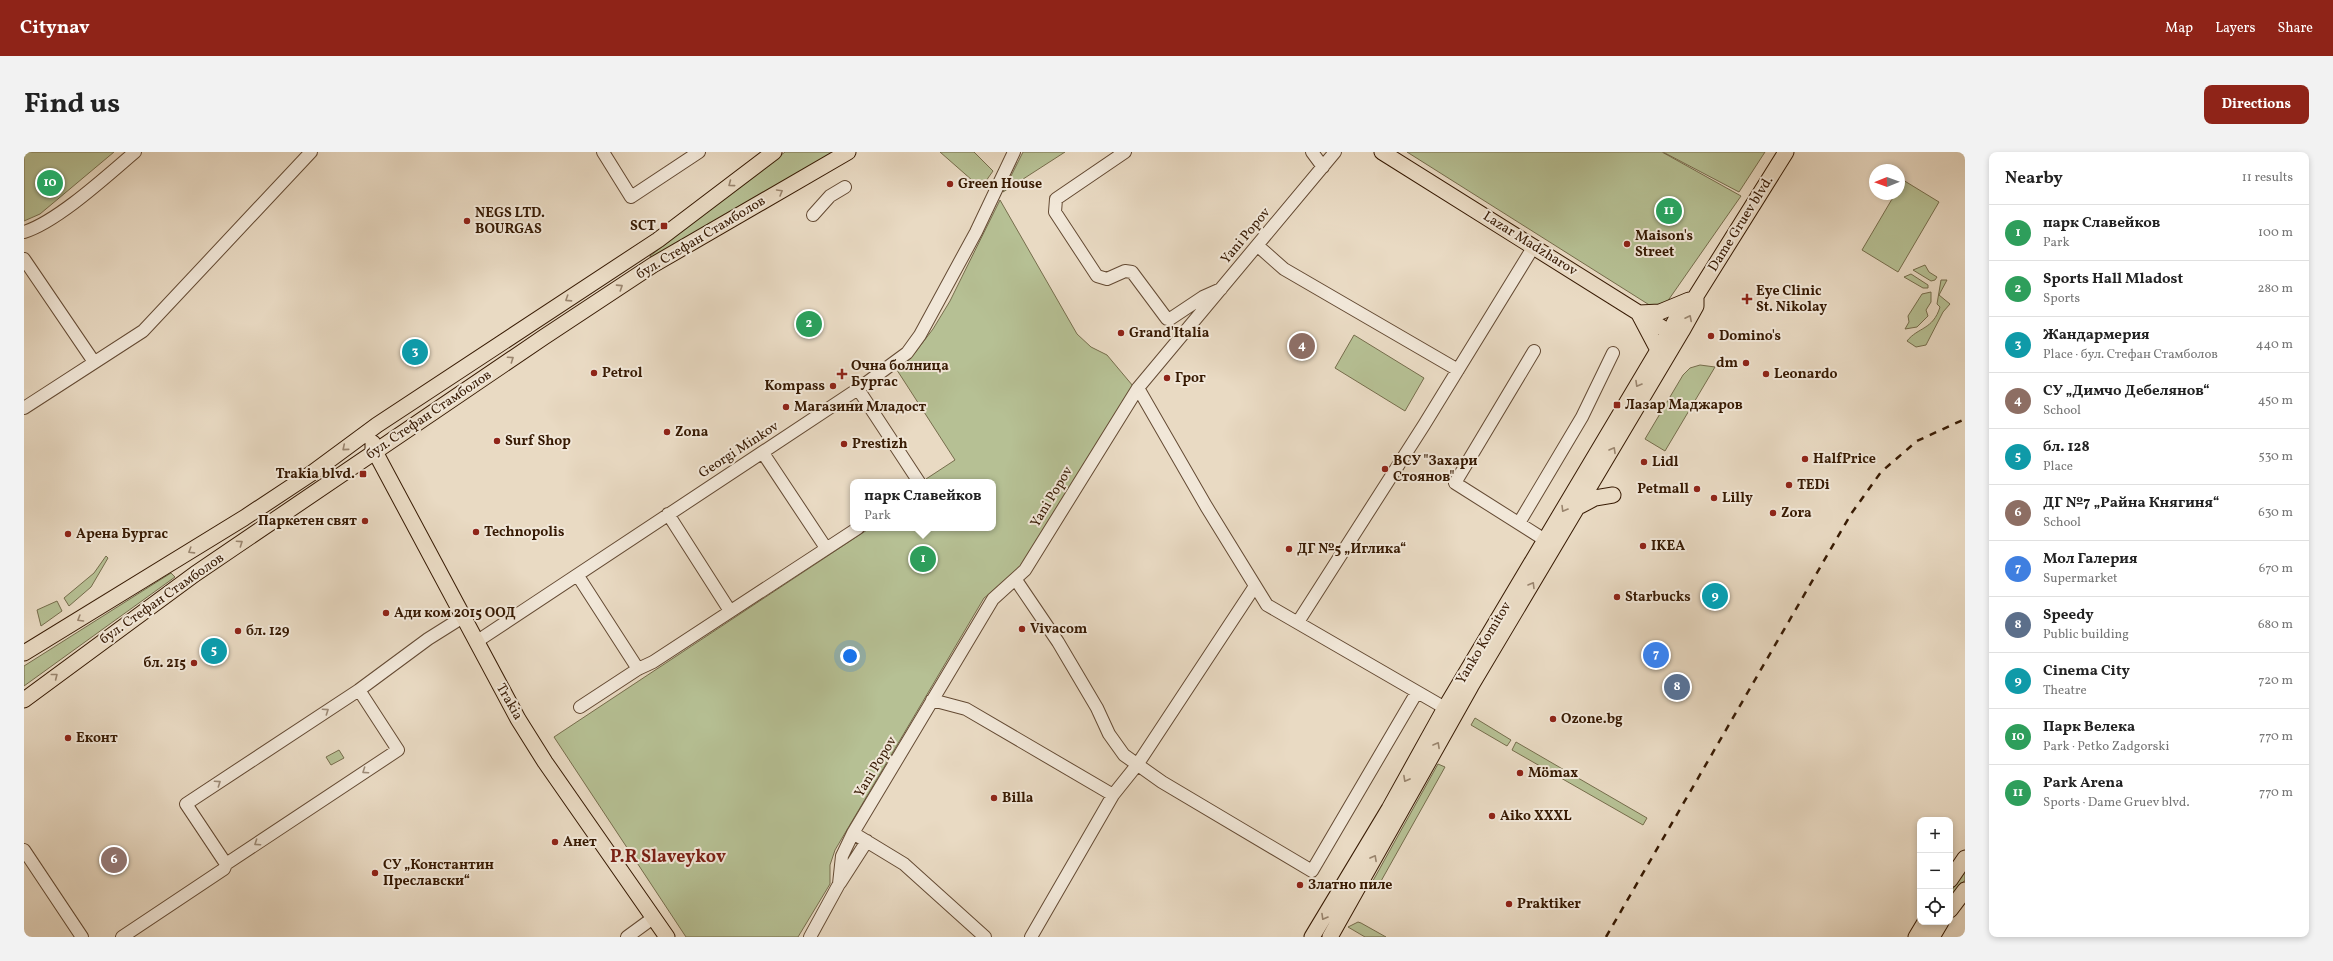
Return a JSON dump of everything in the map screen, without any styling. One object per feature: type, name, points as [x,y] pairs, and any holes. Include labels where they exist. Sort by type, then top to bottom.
[{"type":"main road","name":"бул. Стефан Стамболов","points":[[24,654],[244,518],[312,473],[377,425],[658,240],[774,152]]},
{"type":"main road","name":"бул. Стефан Стамболов","points":[[24,700],[195,574],[375,451],[653,265],[848,152]]},
{"type":"main road","name":"Lazar Madzharov","points":[[1382,152],[1674,335]]},
{"type":"main road","name":"Dame Gruev blvd.","points":[[1658,350],[1674,335],[1696,306],[1691,299],[1786,152]]},
{"type":"main road","points":[[1658,350],[1639,313],[1660,312],[1691,299]]},
{"type":"main road","name":"Dame Gruev blvd.","points":[[1657,374],[1674,335]]},
{"type":"main road","name":"Yanko Komitov","points":[[1330,937],[1467,692],[1580,506],[1589,480],[1658,350]]},
{"type":"main road","points":[[375,451],[372,445],[376,437],[430,400],[462,370]]},
{"type":"main road","name":"Yanko Komitov","points":[[1312,937],[1389,809],[1445,708],[1545,540],[1589,480],[1657,374]]},
{"type":"main road","name":"Trakia","points":[[375,451],[476,642],[545,762],[652,918],[667,937]]},
{"type":"main road","points":[[1580,506],[1595,498],[1613,495]]},
{"type":"main road","points":[[1953,876],[1965,858]]},
{"type":"main road","points":[[1953,906],[1965,890]]},
{"type":"main road","points":[[1916,937],[1923,925]]},
{"type":"main road","points":[[1932,937],[1940,925]]},
{"type":"street","points":[[24,232],[37,228],[55,216],[135,152]]},
{"type":"street","points":[[24,408],[143,331],[311,152]]},
{"type":"street","points":[[602,152],[632,197],[699,152]]},
{"type":"street","name":"Georgi Minkov","points":[[476,642],[578,576],[668,514],[763,453],[858,389],[907,353],[920,335],[976,232],[1014,152]]},
{"type":"street","points":[[1125,152],[1056,198],[1054,205],[1055,212],[1097,276],[1106,279],[1125,271],[1132,272],[1167,319],[1170,319],[1203,297],[1223,288]]},
{"type":"street","points":[[1312,152],[1322,167]]},
{"type":"street","name":"Yani Popov","points":[[810,937],[839,884],[842,856],[853,833],[993,599],[1016,580],[1025,570],[1138,388],[1335,152]]},
{"type":"street","points":[[813,215],[830,196],[845,187]]},
{"type":"street","points":[[1258,246],[1284,269],[1458,370]]},
{"type":"street","points":[[1298,622],[1458,370],[1534,246]]},
{"type":"street","points":[[24,258],[94,362]]},
{"type":"street","points":[[1534,351],[1454,483],[1545,540]]},
{"type":"street","points":[[1519,523],[1582,417],[1613,353]]},
{"type":"street","points":[[1138,388],[1267,605],[1445,708]]},
{"type":"street","points":[[858,389],[917,479]]},
{"type":"street","points":[[763,453],[826,548]]},
{"type":"street","points":[[668,514],[730,611]]},
{"type":"street","points":[[580,707],[638,669],[654,662],[853,531]]},
{"type":"street","points":[[578,576],[638,669]]},
{"type":"street","points":[[1016,580],[1058,642],[1097,708],[1109,734],[1124,755],[1137,765],[1312,871],[1417,692]]},
{"type":"street","points":[[1031,937],[1113,795],[1137,765],[1255,586]]},
{"type":"street","points":[[226,864],[186,804],[359,690],[428,639],[463,617]]},
{"type":"street","points":[[122,937],[224,869],[226,864],[398,750],[359,690]]},
{"type":"street","points":[[932,700],[966,709],[1113,795]]},
{"type":"street","points":[[853,833],[904,864],[985,937]]},
{"type":"street","name":"Yani Popov","points":[[839,884],[844,880],[867,841]]},
{"type":"street","points":[[24,850],[82,937]]},
{"type":"street","points":[[627,937],[652,918]]},
{"type":"green space","points":[[24,152],[114,152],[40,214],[24,221]]},
{"type":"green space","points":[[785,152],[838,152],[651,259],[650,256]]},
{"type":"green space","points":[[940,152],[974,152],[993,171],[981,188]]},
{"type":"green space","points":[[1023,152],[1065,152],[1003,192]]},
{"type":"green space","points":[[1407,152],[1662,152],[1741,196],[1667,302],[1651,306]]},
{"type":"green space","points":[[1663,152],[1765,152],[1739,192]]},
{"type":"green space","points":[[1905,181],[1939,202],[1898,272],[1862,250],[1891,200],[1905,200]]},
{"type":"green space","points":[[1000,200],[1077,334],[1091,347],[1107,355],[1133,386],[1016,574],[984,598],[835,850],[830,865],[830,884],[798,937],[686,937],[554,737],[865,531],[996,531],[996,479],[926,479],[955,460],[895,367],[914,354],[933,329],[950,301]]},
{"type":"green space","points":[[1925,265],[1929,272],[1937,277],[1935,280],[1931,281],[1913,270]]},
{"type":"green space","points":[[1911,274],[1928,285],[1928,288],[1923,288],[1904,277]]},
{"type":"green space","points":[[1941,280],[1947,280],[1939,295],[1950,304],[1943,312],[1926,345],[1916,347],[1907,341],[1911,336],[1929,324],[1937,314],[1940,307],[1937,304]]},
{"type":"green space","points":[[1931,292],[1931,302],[1926,310],[1928,316],[1917,327],[1905,329],[1909,322],[1908,316],[1922,294]]},
{"type":"green space","points":[[1354,335],[1424,378],[1405,411],[1335,368]]},
{"type":"green space","points":[[1700,365],[1715,367],[1665,451],[1645,439],[1683,375],[1690,368]]},
{"type":"green space","points":[[106,556],[108,558],[91,587],[69,606],[64,598],[94,573]]},
{"type":"green space","points":[[171,573],[175,577],[24,686],[24,666]]},
{"type":"green space","points":[[57,601],[62,611],[41,626],[37,610]]},
{"type":"green space","points":[[1475,718],[1511,740],[1507,746],[1471,725]]},
{"type":"green space","points":[[1516,742],[1647,818],[1643,825],[1512,750]]},
{"type":"green space","points":[[339,750],[344,758],[331,765],[326,757]]},
{"type":"green space","points":[[1438,764],[1445,767],[1376,890],[1370,886]]},
{"type":"green space","points":[[1965,870],[1965,880],[1953,895],[1953,888]]},
{"type":"green space","points":[[1358,922],[1386,937],[1365,937],[1348,927]]},
{"type":"railway","points":[[1606,937],[1851,514],[1881,472],[1917,441],[1965,419]]},
{"type":"place","name":"Парк Велека","points":[[50,183]]},
{"type":"place","name":"Green House","points":[[950,184]]},
{"type":"place","name":"Park Arena","points":[[1669,211]]},
{"type":"place","name":"NEGS LTD. BOURGAS","points":[[467,221]]},
{"type":"place","name":"SCT","points":[[664,226]]},
{"type":"place","name":"Maison's Street","points":[[1627,244]]},
{"type":"place","name":"Eye Clinic St. Nikolay","points":[[1747,299]]},
{"type":"place","name":"Sports Hall Mladost","points":[[809,324]]},
{"type":"place","name":"Grand'Italia","points":[[1121,333]]},
{"type":"place","name":"Domino's","points":[[1711,336]]},
{"type":"place","name":"СУ „Димчо Дебелянов“","points":[[1302,346]]},
{"type":"place","name":"Жандармерия","points":[[415,352]]},
{"type":"place","name":"dm","points":[[1746,363]]},
{"type":"place","name":"Petrol","points":[[594,373]]},
{"type":"place","name":"Oчна болница Бургас","points":[[842,374]]},
{"type":"place","name":"Leonardo","points":[[1766,374]]},
{"type":"place","name":"Грог","points":[[1167,378]]},
{"type":"place","name":"Kompass","points":[[833,386]]},
{"type":"place","name":"Лазар Маджаров","points":[[1617,405]]},
{"type":"place","name":"Магазини Mладост","points":[[786,407]]},
{"type":"place","name":"Zona","points":[[667,432]]},
{"type":"place","name":"Surf Shop","points":[[497,441]]},
{"type":"place","name":"Prestizh","points":[[844,444]]},
{"type":"place","name":"HalfPrice","points":[[1805,459]]},
{"type":"place","name":"Lidl","points":[[1644,462]]},
{"type":"place","name":"ВСУ \"Захари Стоянов\"","points":[[1385,469]]},
{"type":"place","name":"Trakia blvd.","points":[[363,474]]},
{"type":"place","name":"TEDi","points":[[1789,485]]},
{"type":"place","name":"Petmall","points":[[1697,489]]},
{"type":"place","name":"Lilly","points":[[1714,498]]},
{"type":"place","name":"Zora","points":[[1773,513]]},
{"type":"place","name":"Паркетен свят","points":[[365,521]]},
{"type":"place","name":"Technopolis","points":[[476,532]]},
{"type":"place","name":"Арена Бургас","points":[[68,534]]},
{"type":"place","name":"IKEA","points":[[1643,546]]},
{"type":"place","name":"ДГ №5 „Иглика“","points":[[1289,549]]},
{"type":"place","name":"парк Славейков","points":[[923,559]]},
{"type":"place","name":"Cinema City","points":[[1715,596]]},
{"type":"place","name":"Starbucks","points":[[1617,597]]},
{"type":"place","name":"Ади ком 2015 ООД","points":[[386,613]]},
{"type":"place","name":"Vivacom","points":[[1022,629]]},
{"type":"place","name":"бл. 129","points":[[238,631]]},
{"type":"place","name":"бл. 128","points":[[214,651]]},
{"type":"place","name":"Мол Галерия","points":[[1656,655]]},
{"type":"place","name":"бл. 215","points":[[194,663]]},
{"type":"place","name":"Speedy","points":[[1677,687]]},
{"type":"place","name":"Ozone.bg","points":[[1553,719]]},
{"type":"place","name":"Еконт","points":[[68,738]]},
{"type":"place","name":"Mömax","points":[[1520,773]]},
{"type":"place","name":"Billa","points":[[994,798]]},
{"type":"place","name":"Aiko XXXL","points":[[1492,816]]},
{"type":"place","name":"Анет","points":[[555,842]]},
{"type":"place","name":"ДГ №7 „Райна Княгиня“","points":[[114,860]]},
{"type":"place","name":"СУ „Константин Преславски“","points":[[375,873]]},
{"type":"place","name":"Златно пиле","points":[[1300,885]]},
{"type":"place","name":"Praktiker","points":[[1509,904]]},
{"type":"district","name":"P.R Slaveykov","points":[[668,857]]}]
